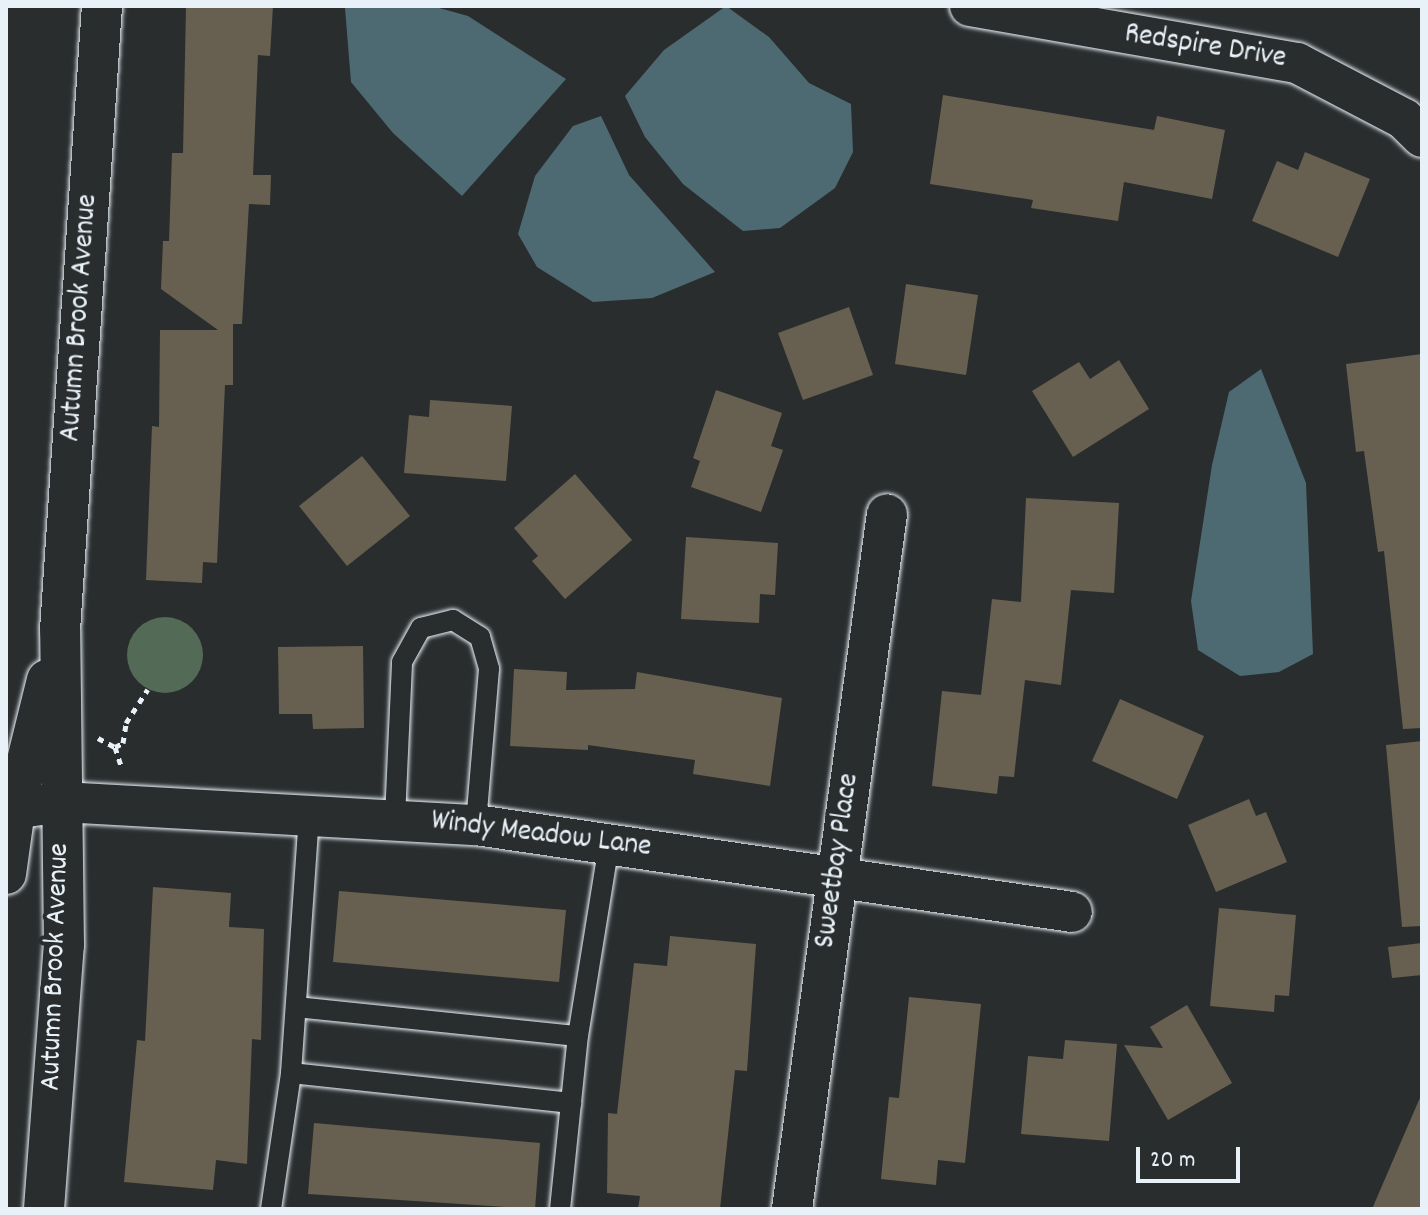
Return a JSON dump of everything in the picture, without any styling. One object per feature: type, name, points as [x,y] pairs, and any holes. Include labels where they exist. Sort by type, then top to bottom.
[{"type":"street","name":"Autumn Brook Avenue","points":[[44,1209],[64,945],[60,630],[102,6]]},
{"type":"street","name":"Redspire Drive","points":[[970,6],[1297,63],[1404,119],[1422,137]]},
{"type":"street","name":"Sweetbay Place","points":[[792,1209],[887,514]]},
{"type":"street","name":"Autumn Brook Avenue","points":[[6,874],[10,810],[60,630]]},
{"type":"street","name":"Windy Meadow Lane","points":[[10,810],[62,802],[395,818],[476,825],[837,875],[1072,912]]},
{"type":"lane","points":[[395,818],[402,662],[421,628],[453,620],[480,637],[489,669],[476,825]]},
{"type":"lane","points":[[271,1209],[291,1073],[309,814]]},
{"type":"lane","points":[[560,1209],[578,1036],[609,844]]},
{"type":"lane","points":[[296,1007],[578,1036]]},
{"type":"lane","points":[[291,1073],[571,1103]]},
{"type":"path","points":[[115,747],[123,743],[126,723],[148,689]]},
{"type":"path","points":[[93,737],[115,747]]},
{"type":"path","points":[[115,747],[123,778]]},
{"type":"green space","points":[[165,617],[180,620],[192,628],[200,640],[203,655],[200,670],[192,682],[180,690],[165,693],[150,690],[138,682],[130,670],[127,655],[130,640],[138,628],[150,620]]},
{"type":"water","points":[[432,6],[468,16],[566,79],[462,196],[393,133],[351,82],[345,8]]},
{"type":"water","points":[[726,6],[769,37],[809,83],[851,104],[853,152],[835,188],[780,228],[743,231],[683,184],[645,137],[625,96],[664,50]]},
{"type":"water","points":[[601,116],[629,175],[715,272],[652,298],[593,302],[537,267],[518,234],[535,176],[573,126]]},
{"type":"water","points":[[1261,369],[1306,483],[1313,654],[1279,672],[1240,676],[1198,650],[1191,601],[1212,465],[1229,392]]},
{"type":"building","points":[[186,6],[273,6],[270,56],[258,55],[253,175],[271,175],[270,205],[249,204],[242,324],[233,324],[233,385],[225,385],[217,563],[203,562],[202,583],[146,580],[152,426],[159,427],[160,330],[218,330],[161,289],[163,241],[169,241],[172,153],[183,153]]},
{"type":"building","points":[[943,95],[1154,130],[1157,116],[1225,130],[1212,199],[1124,182],[1118,221],[1031,208],[1033,200],[930,184]]},
{"type":"building","points":[[1305,152],[1370,179],[1338,257],[1252,221],[1277,161],[1298,170]]},
{"type":"building","points":[[906,284],[978,295],[966,375],[895,364]]},
{"type":"building","points":[[849,307],[873,375],[803,400],[778,333]]},
{"type":"building","points":[[1422,354],[1422,728],[1403,729],[1384,551],[1378,552],[1364,451],[1356,452],[1346,364]]},
{"type":"building","points":[[1119,360],[1149,409],[1073,457],[1032,391],[1079,362],[1090,379]]},
{"type":"building","points":[[716,390],[782,413],[771,446],[783,450],[761,512],[691,487],[700,461],[693,458]]},
{"type":"building","points":[[430,400],[512,406],[506,481],[404,473],[409,415],[429,417]]},
{"type":"building","points":[[362,456],[410,516],[347,566],[299,506]]},
{"type":"building","points":[[575,474],[632,540],[565,599],[532,561],[538,556],[514,528]]},
{"type":"building","points":[[1026,498],[1119,503],[1114,593],[1071,590],[1061,685],[1025,680],[1014,777],[999,776],[997,794],[932,786],[942,691],[981,695],[992,599],[1021,602]]},
{"type":"building","points":[[686,537],[778,543],[775,595],[760,594],[759,623],[681,619]]},
{"type":"building","points":[[363,646],[364,728],[313,729],[312,714],[279,714],[278,647]]},
{"type":"building","points":[[514,669],[567,672],[566,690],[635,689],[637,672],[782,698],[770,786],[693,774],[695,760],[588,745],[588,750],[510,746]]},
{"type":"building","points":[[1120,699],[1204,736],[1177,799],[1092,761]]},
{"type":"building","points":[[1422,741],[1422,926],[1402,927],[1386,745]]},
{"type":"building","points":[[1249,799],[1256,816],[1266,812],[1287,862],[1216,892],[1188,825]]},
{"type":"building","points":[[153,887],[231,893],[229,927],[264,929],[261,1040],[252,1039],[247,1164],[216,1160],[213,1190],[124,1182],[137,1040],[145,1041]]},
{"type":"building","points":[[339,891],[566,910],[559,982],[333,962]]},
{"type":"building","points":[[1219,908],[1296,915],[1289,996],[1275,995],[1274,1012],[1210,1006]]},
{"type":"building","points":[[670,936],[756,944],[747,1071],[735,1070],[720,1209],[638,1209],[640,1196],[607,1193],[608,1113],[617,1114],[634,963],[667,966]]},
{"type":"building","points":[[1422,943],[1422,975],[1392,978],[1388,947]]},
{"type":"building","points":[[909,997],[981,1004],[965,1163],[938,1160],[936,1185],[881,1179],[889,1097],[899,1098]]},
{"type":"building","points":[[1187,1005],[1232,1083],[1168,1120],[1124,1045],[1163,1048],[1150,1027]]},
{"type":"building","points":[[1065,1040],[1117,1044],[1109,1141],[1021,1134],[1028,1056],[1063,1059]]},
{"type":"building","points":[[1422,1093],[1422,1209],[1372,1209]]},
{"type":"building","points":[[314,1123],[540,1143],[535,1209],[308,1194]]}]
